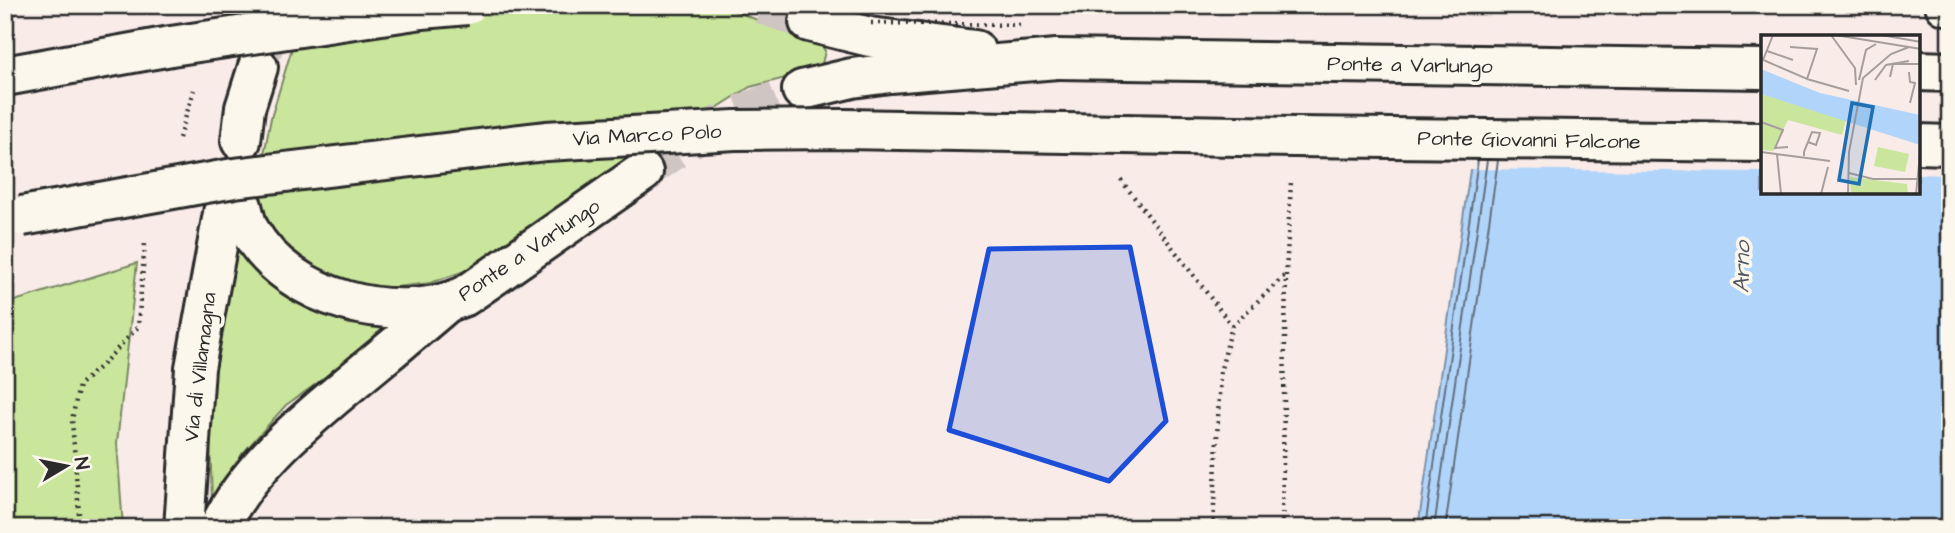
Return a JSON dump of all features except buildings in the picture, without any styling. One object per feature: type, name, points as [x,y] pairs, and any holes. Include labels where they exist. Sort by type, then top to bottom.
[{"type":"main road","points":[[5,76],[172,46],[422,9],[467,5]]},
{"type":"main road","name":"Ponte a Varlungo","points":[[808,22],[870,37],[1057,59]]},
{"type":"main road","name":"Ponte a Varlungo","points":[[802,90],[852,78],[890,73],[1057,59],[1761,69]]},
{"type":"main road","points":[[242,130],[258,67]]},
{"type":"main road","points":[[1920,71],[1950,72]]},
{"type":"main road","name":"Via Marco Polo","points":[[14,218],[234,178],[559,140],[735,130],[844,129],[1294,154]]},
{"type":"main road","name":"Ponte Giovanni Falcone","points":[[1294,154],[1761,142]]},
{"type":"main road","points":[[1920,144],[1950,145]]},
{"type":"main road","name":"Ponte a Varlungo","points":[[233,207],[274,261],[294,276],[326,293],[351,303],[376,307],[397,309],[444,305],[482,285],[643,172]]},
{"type":"main road","name":"Via di Villamagna","points":[[184,528],[195,368],[233,207]]},
{"type":"main road","points":[[219,528],[252,478],[291,433],[444,305]]},
{"type":"path","points":[[176,146],[196,83]]},
{"type":"path","points":[[1282,528],[1286,274],[1294,154]]},
{"type":"path","points":[[1120,179],[1232,326]]},
{"type":"path","points":[[80,528],[72,421],[79,385],[103,365],[138,327],[146,231]]},
{"type":"path","points":[[1213,528],[1220,373],[1232,326],[1286,274]]},
{"type":"highlighted area","points":[[1130,247],[1166,421],[1109,481],[949,430],[989,249]]},
{"type":"green space","points":[[305,5],[720,5],[805,39],[820,42],[825,51],[822,64],[805,73],[750,87],[545,217],[479,266],[430,283],[387,288],[328,277],[292,251],[264,225],[257,191],[271,118]]},
{"type":"green space","points":[[229,239],[263,278],[307,307],[349,324],[398,327],[286,405],[242,454],[212,503],[209,400]]},
{"type":"green space","points":[[137,263],[117,443],[123,528],[5,528],[5,304]]},
{"type":"water","name":"Arno","points":[[1494,5],[1950,5],[1950,528],[1418,528]]},
{"type":"pier","points":[[1490,5],[1950,5],[1950,175],[1920,174],[1920,35],[1761,35],[1761,172],[1467,169]]},
{"type":"tunnel","points":[[258,65],[268,5]]},
{"type":"tunnel","points":[[261,55],[282,5]]},
{"type":"tunnel","points":[[762,5],[809,22]]},
{"type":"tunnel","points":[[643,172],[688,141],[735,116],[802,90]]}]
